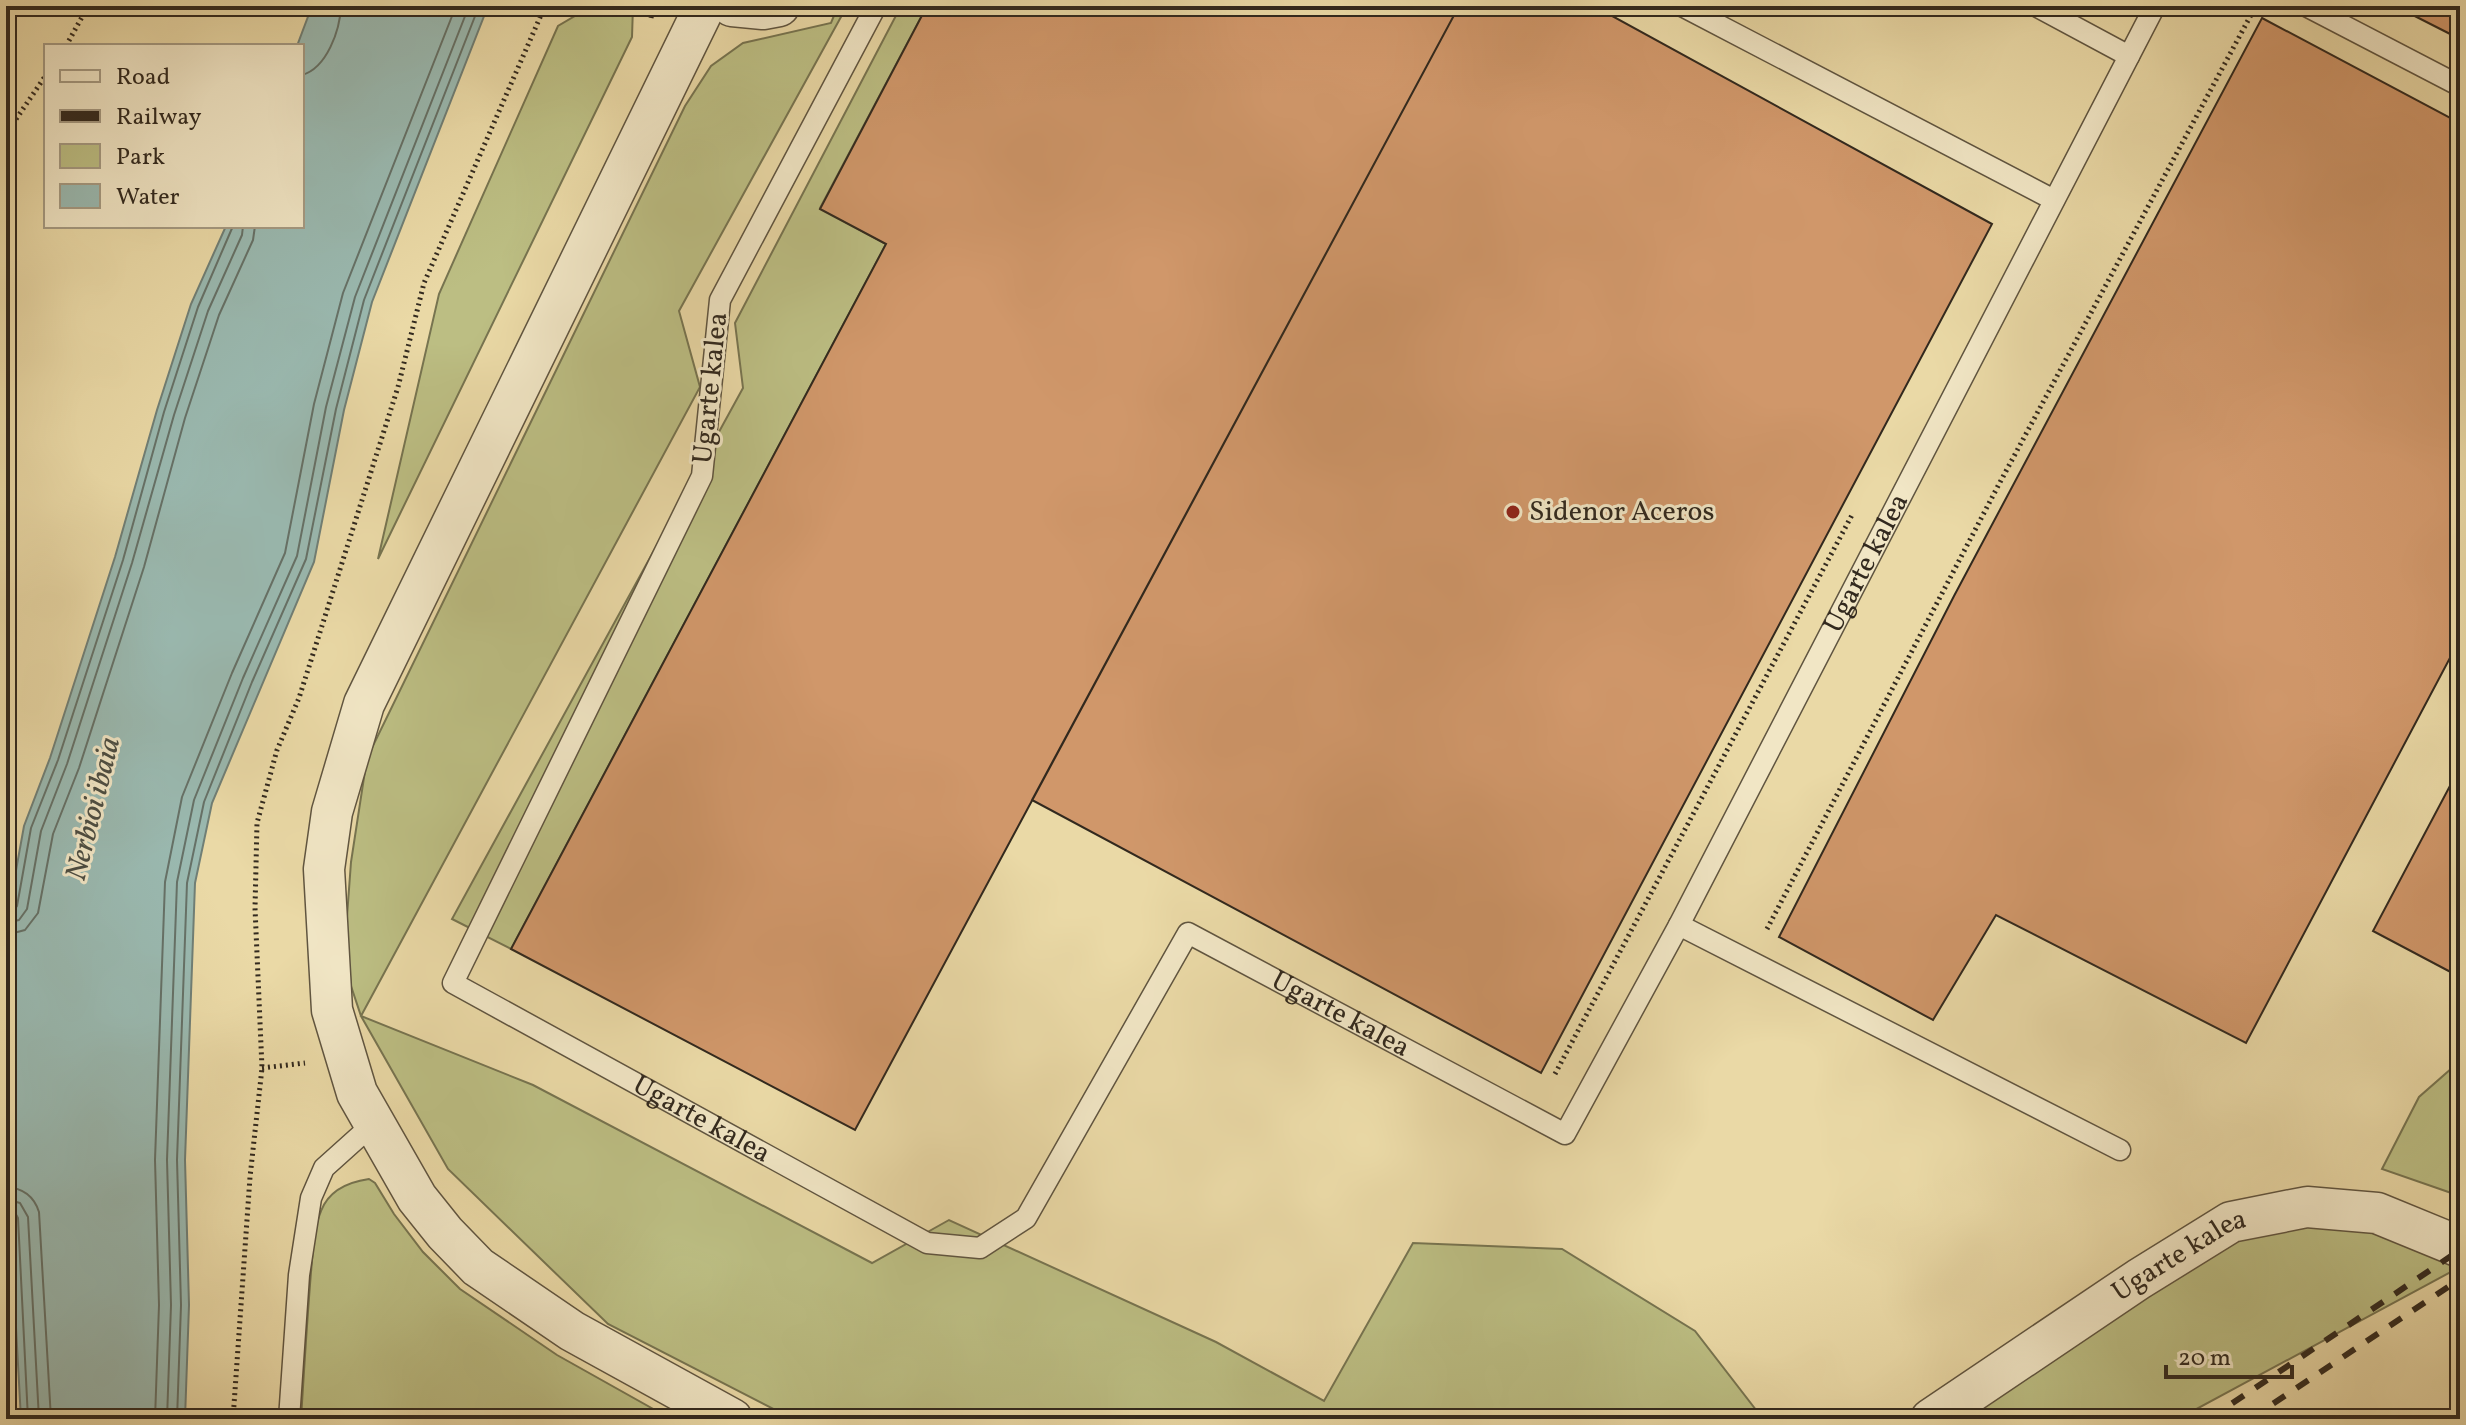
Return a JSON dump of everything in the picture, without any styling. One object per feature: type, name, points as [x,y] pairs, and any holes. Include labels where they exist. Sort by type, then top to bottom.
[{"type":"street","points":[[705,6],[364,704],[332,812],[324,869],[332,1010],[353,1081],[373,1124],[417,1198],[478,1267],[572,1331],[732,1419]]},
{"type":"street","points":[[732,6],[763,9],[779,6]]},
{"type":"street","name":"Ugarte kalea","points":[[1931,1419],[2139,1279],[2231,1222],[2307,1207],[2377,1213],[2460,1247]]},
{"type":"lane","name":"Ugarte kalea","points":[[876,6],[720,300],[702,476],[453,983],[927,1243],[980,1248],[1026,1218],[1188,933],[1565,1134],[1679,925],[2155,6]]},
{"type":"lane","points":[[1682,6],[2054,200]]},
{"type":"lane","points":[[2036,6],[2129,56]]},
{"type":"lane","points":[[2306,6],[2460,86]]},
{"type":"lane","points":[[1679,925],[2120,1150]]},
{"type":"lane","points":[[289,1419],[299,1275],[311,1198],[324,1168],[373,1124]]},
{"type":"path","points":[[67,44],[88,6]]},
{"type":"path","points":[[1767,929],[1991,500],[2252,13]]},
{"type":"path","points":[[6,134],[44,78]]},
{"type":"path","points":[[1555,1074],[1852,514]]},
{"type":"green space","points":[[592,6],[633,6],[632,37],[378,559],[439,294],[558,26]]},
{"type":"green space","points":[[838,6],[847,6],[679,311],[700,387],[361,1016],[351,986],[346,930],[351,862],[367,758],[685,106],[711,66],[743,43],[831,23]]},
{"type":"green space","points":[[901,6],[927,6],[820,208],[886,244],[511,949],[452,919],[743,388],[735,323]]},
{"type":"green space","points":[[361,1016],[533,1085],[872,1263],[949,1220],[1216,1342],[1324,1401],[1413,1243],[1562,1249],[1695,1331],[1763,1419],[793,1419],[608,1324],[448,1169]]},
{"type":"green space","points":[[2460,1061],[2460,1196],[2382,1169],[2419,1097]]},
{"type":"green space","points":[[369,1179],[375,1183],[423,1252],[460,1289],[557,1355],[671,1419],[301,1419],[318,1218],[334,1192],[354,1182]]},
{"type":"green space","points":[[2274,1214],[2460,1234],[2460,1267],[2178,1419],[1910,1419]]},
{"type":"water","name":"Nerbioi ibaia","points":[[312,6],[488,6],[372,302],[344,410],[314,562],[212,803],[195,883],[185,1160],[189,1305],[185,1419],[21,1419],[6,1145],[6,955],[9,909],[24,826],[50,758],[115,557],[191,304],[225,228],[304,228],[304,44],[298,44]]},
{"type":"building","points":[[927,6],[1459,6],[855,1130],[511,949],[886,244],[820,209]]},
{"type":"building","name":"Sidenor Aceros","points":[[1459,6],[1594,6],[1992,224],[1541,1073],[1032,800]]},
{"type":"building","points":[[2395,6],[2460,6],[2460,39]]},
{"type":"building","points":[[2262,18],[2460,123],[2460,639],[2246,1043],[1996,915],[1933,1020],[1779,937],[1954,596]]},
{"type":"building","points":[[2460,767],[2460,977],[2373,931]]},
{"type":"railway","points":[[2209,1419],[2460,1250]]},
{"type":"railway","points":[[2250,1419],[2460,1279]]},
{"type":"place","name":"Sidenor Aceros","points":[[1513,512]]}]
